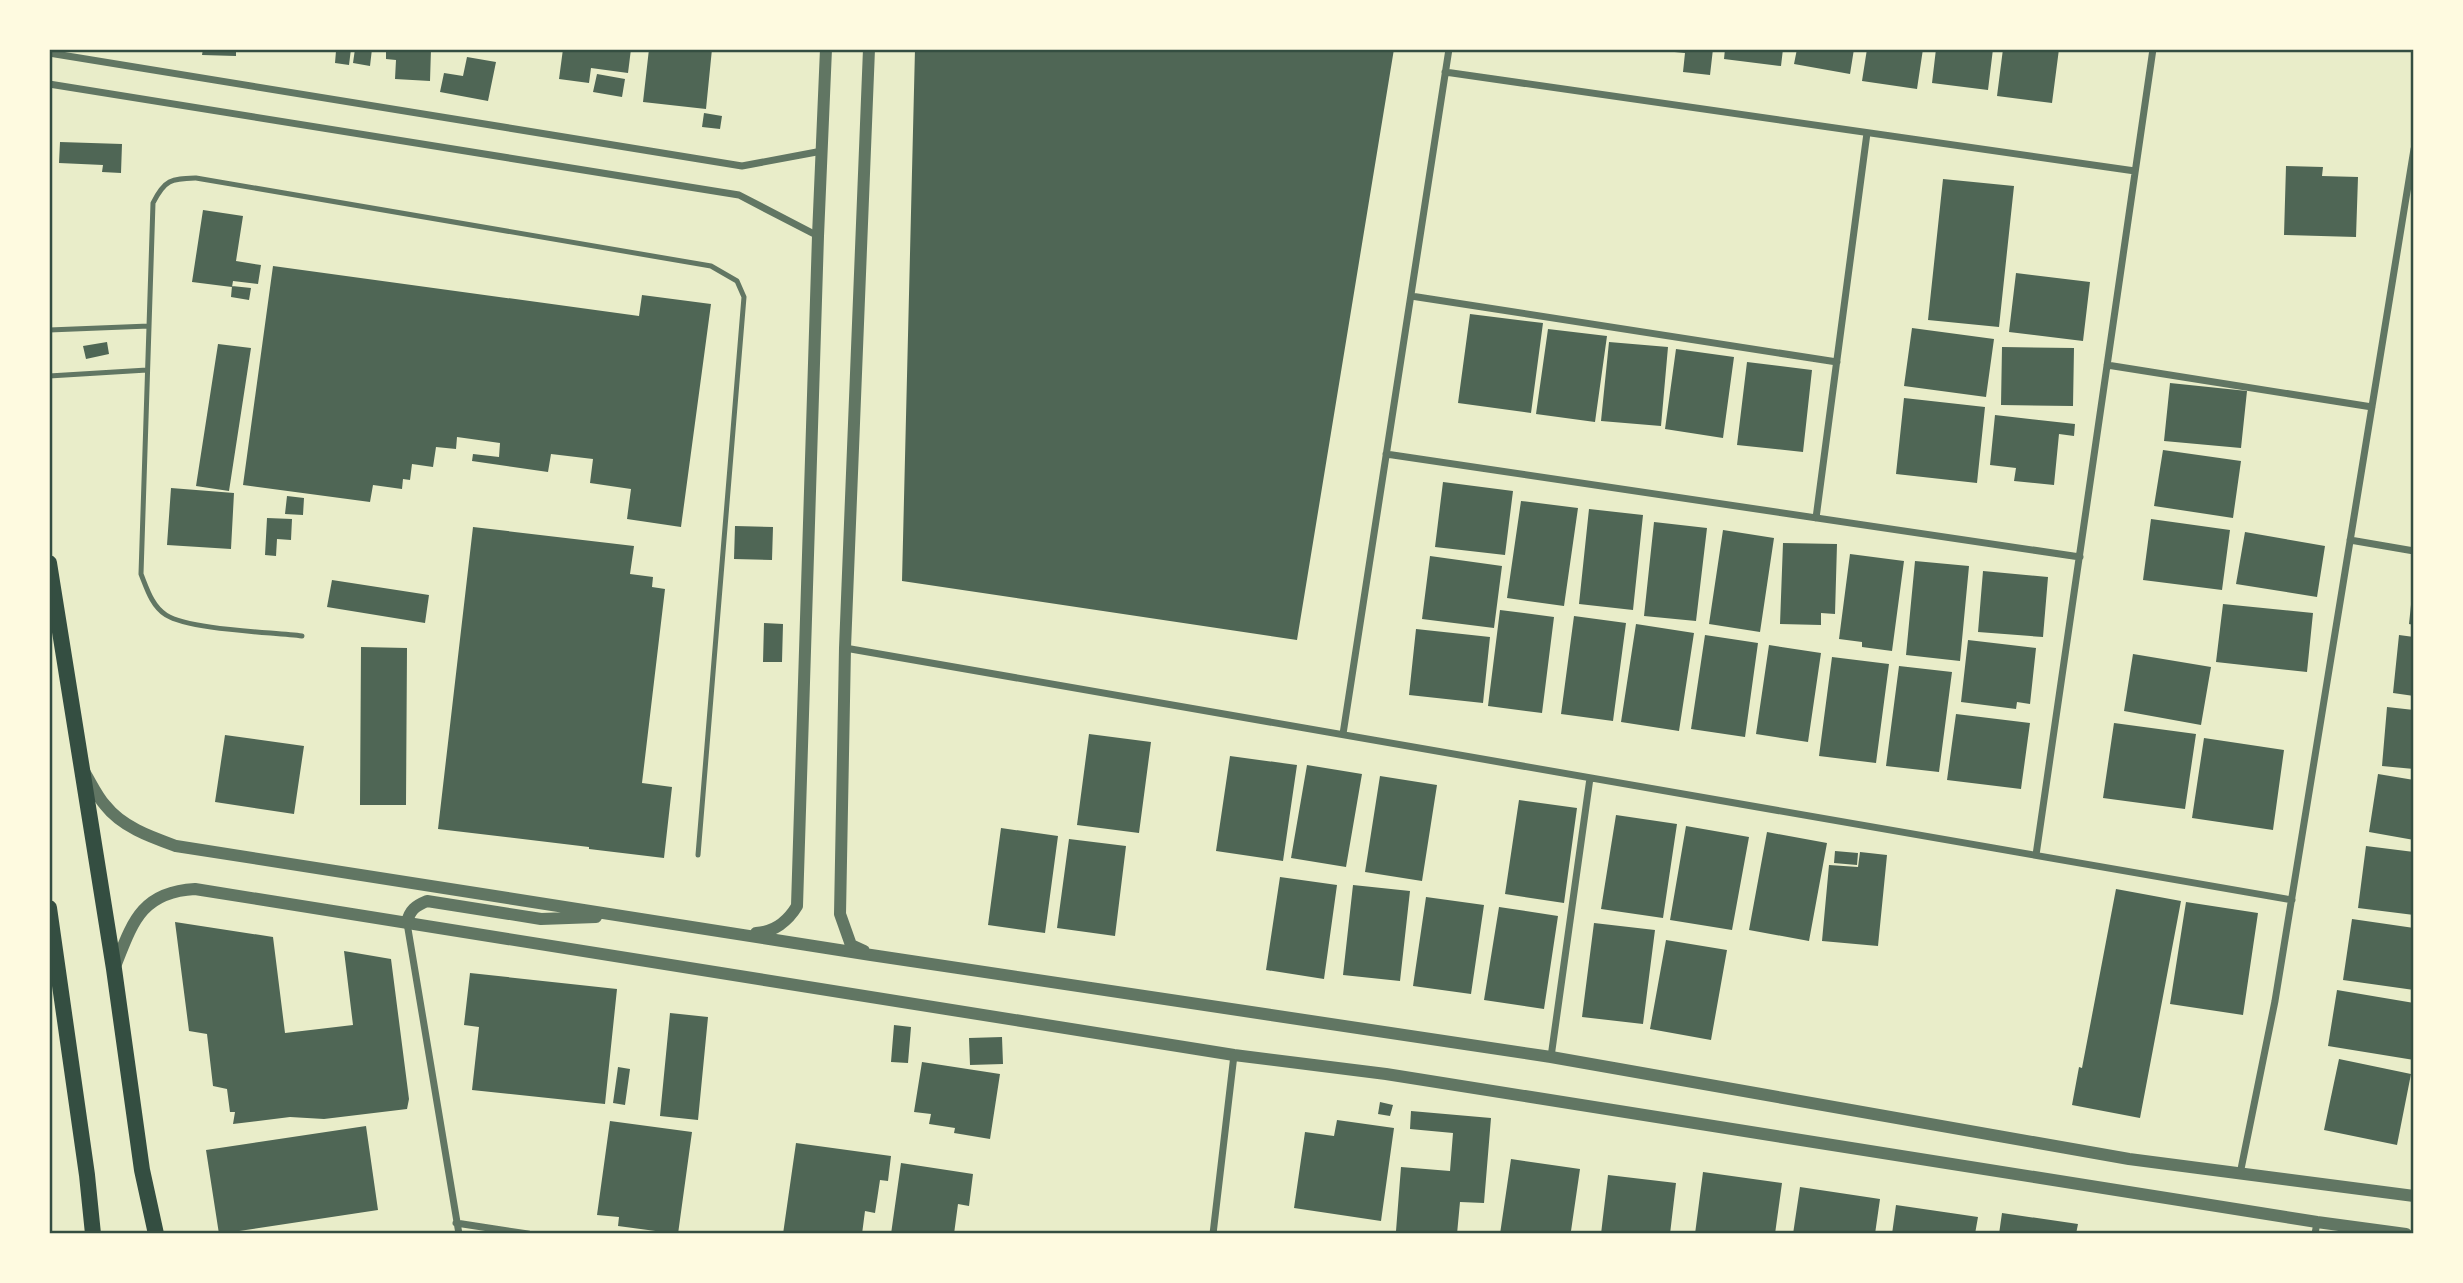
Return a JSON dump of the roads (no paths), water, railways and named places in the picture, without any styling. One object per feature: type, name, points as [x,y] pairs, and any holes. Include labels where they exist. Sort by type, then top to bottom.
[{"type":"main road","points":[[49,563],[114,969],[150,1234]]},
{"type":"main road","points":[[49,908],[93,1234]]},
{"type":"main road","points":[[142,1170],[156,1234]]},
{"type":"main road","points":[[87,1175],[100,1234]]},
{"type":"street","points":[[746,934],[763,933],[780,926],[791,917],[797,906],[826,49]]},
{"type":"street","points":[[869,49],[845,648],[840,914],[851,945],[871,955]]},
{"type":"street","points":[[1343,734],[1449,49]]},
{"type":"street","points":[[2036,855],[2153,49]]},
{"type":"street","points":[[49,53],[742,166],[822,150]]},
{"type":"street","points":[[1445,72],[2135,171]]},
{"type":"street","points":[[49,84],[739,195],[818,236]]},
{"type":"street","points":[[1816,518],[1867,133]]},
{"type":"street","points":[[2240,1174],[2275,1001],[2414,149]]},
{"type":"street","points":[[1411,296],[1837,362]]},
{"type":"street","points":[[2107,365],[2372,407]]},
{"type":"street","points":[[1386,454],[2080,557]]},
{"type":"street","points":[[2350,540],[2414,551]]},
{"type":"street","points":[[845,648],[2292,900]]},
{"type":"street","points":[[81,765],[106,806],[115,814],[148,836],[176,846],[871,955],[1551,1057],[2130,1159],[2414,1196]]},
{"type":"street","points":[[1551,1057],[1590,778]]},
{"type":"street","points":[[114,969],[133,922],[146,906],[161,895],[195,889],[1234,1055],[1386,1074],[2316,1228],[2406,1234]]},
{"type":"street","points":[[458,1234],[407,922],[410,912],[427,901],[541,919],[628,916]]},
{"type":"street","points":[[1213,1234],[1234,1055]]},
{"type":"street","points":[[456,1223],[528,1234]]},
{"type":"lane","points":[[302,636],[188,624],[166,615],[151,599],[141,574],[153,203],[161,187],[173,179],[196,177],[711,266],[737,281],[744,297],[698,855]]},
{"type":"lane","points":[[49,330],[149,326]]},
{"type":"lane","points":[[49,376],[147,370]]}]
